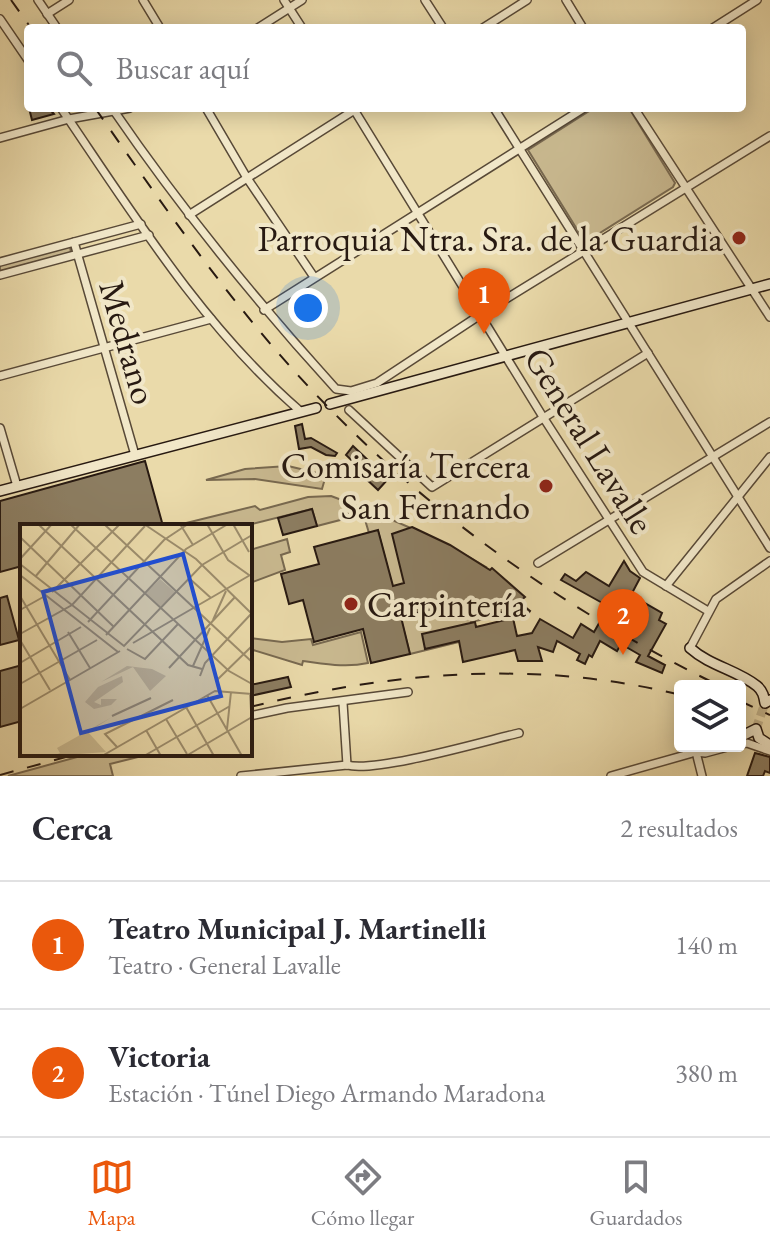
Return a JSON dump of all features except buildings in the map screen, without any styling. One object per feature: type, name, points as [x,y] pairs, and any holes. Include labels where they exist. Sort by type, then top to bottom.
[{"type":"street","points":[[38,0],[54,24]]},
{"type":"street","points":[[47,14],[69,0]]},
{"type":"street","points":[[143,0],[158,24]]},
{"type":"street","points":[[284,0],[299,24]]},
{"type":"street","points":[[264,24],[302,0]]},
{"type":"street","points":[[425,0],[440,24]]},
{"type":"street","points":[[489,24],[527,0]]},
{"type":"street","points":[[566,0],[581,24]]},
{"type":"street","points":[[719,24],[757,0]]},
{"type":"street","points":[[1,23],[24,55]]},
{"type":"street","points":[[64,112],[211,319],[273,388],[300,411]]},
{"type":"street","points":[[0,138],[103,112]]},
{"type":"street","points":[[114,112],[189,215],[264,310],[336,389],[351,391],[378,387],[770,284]]},
{"type":"street","points":[[208,112],[247,178],[314,277]]},
{"type":"street","points":[[189,215],[350,112]]},
{"type":"street","name":"General Lavalle","points":[[357,112],[505,356],[643,572],[708,611]]},
{"type":"street","points":[[496,112],[770,548]]},
{"type":"street","points":[[264,310],[578,112]]},
{"type":"street","points":[[637,112],[770,317]]},
{"type":"street","points":[[330,404],[378,387],[480,315],[770,136]]},
{"type":"street","points":[[0,262],[141,224]]},
{"type":"street","points":[[0,275],[149,235]]},
{"type":"street","name":"Medrano","points":[[74,242],[135,455]]},
{"type":"street","points":[[0,376],[211,319]]},
{"type":"street","points":[[349,410],[432,487],[648,353]]},
{"type":"street","points":[[0,491],[316,408]]},
{"type":"street","points":[[538,563],[770,422]]},
{"type":"street","points":[[0,428],[17,486]]},
{"type":"street","points":[[666,586],[770,457]]},
{"type":"street","points":[[690,648],[716,599],[770,561]]},
{"type":"street","points":[[690,648],[770,690]]},
{"type":"street","points":[[690,648],[702,659],[756,686],[765,703],[770,700]]},
{"type":"street","points":[[252,716],[408,692]]},
{"type":"street","points":[[343,703],[347,765]]},
{"type":"street","points":[[746,737],[756,729],[759,738],[770,745]]},
{"type":"street","points":[[241,776],[392,763],[519,733]]},
{"type":"street","points":[[746,743],[770,751]]},
{"type":"street","points":[[611,776],[696,752],[709,752]]},
{"type":"street","points":[[696,752],[702,776]]},
{"type":"shaded area","points":[[588,112],[631,112],[675,183],[587,241],[528,150]]},
{"type":"shaded area","points":[[70,246],[71,253],[0,272],[0,264]]},
{"type":"shaded area","points":[[288,466],[326,475],[322,489],[255,479],[206,480],[245,469]]},
{"type":"shaded area","points":[[331,496],[448,546],[486,567],[482,572],[515,603],[506,614],[471,622],[475,638],[410,654],[378,531],[369,533],[363,513],[352,511],[344,519],[317,526],[312,509],[252,524],[182,524],[255,506],[260,510],[308,497]]},
{"type":"shaded area","points":[[287,539],[290,552],[281,555],[285,570],[252,582],[252,549]]},
{"type":"shaded area","points":[[361,632],[368,663],[336,665],[303,661],[302,665],[252,650],[252,638],[282,642],[311,639],[313,645]]},
{"type":"shaded area","points":[[81,756],[142,756],[110,764],[113,776],[8,776]]},
{"type":"tunnel","points":[[756,729],[765,703]]},
{"type":"railway","points":[[11,0],[28,24]]},
{"type":"railway","points":[[98,112],[235,301],[297,374],[373,451],[465,529],[513,564],[614,629],[708,680]]},
{"type":"railway","points":[[252,707],[357,685],[465,674],[573,677],[674,694]]},
{"type":"railway","points":[[746,704],[770,715]]},
{"type":"railway","points":[[0,775],[70,756]]},
{"type":"place","name":"Parroquia Ntra. Sra. de la Guardia","points":[[739,238]]},
{"type":"place","name":"Teatro Municipal J. Martinelli","points":[[484,334]]},
{"type":"place","name":"Comisaría Tercera San Fernando","points":[[546,486]]},
{"type":"place","name":"Carpintería","points":[[351,604]]},
{"type":"place","name":"Victoria","points":[[623,655]]}]
